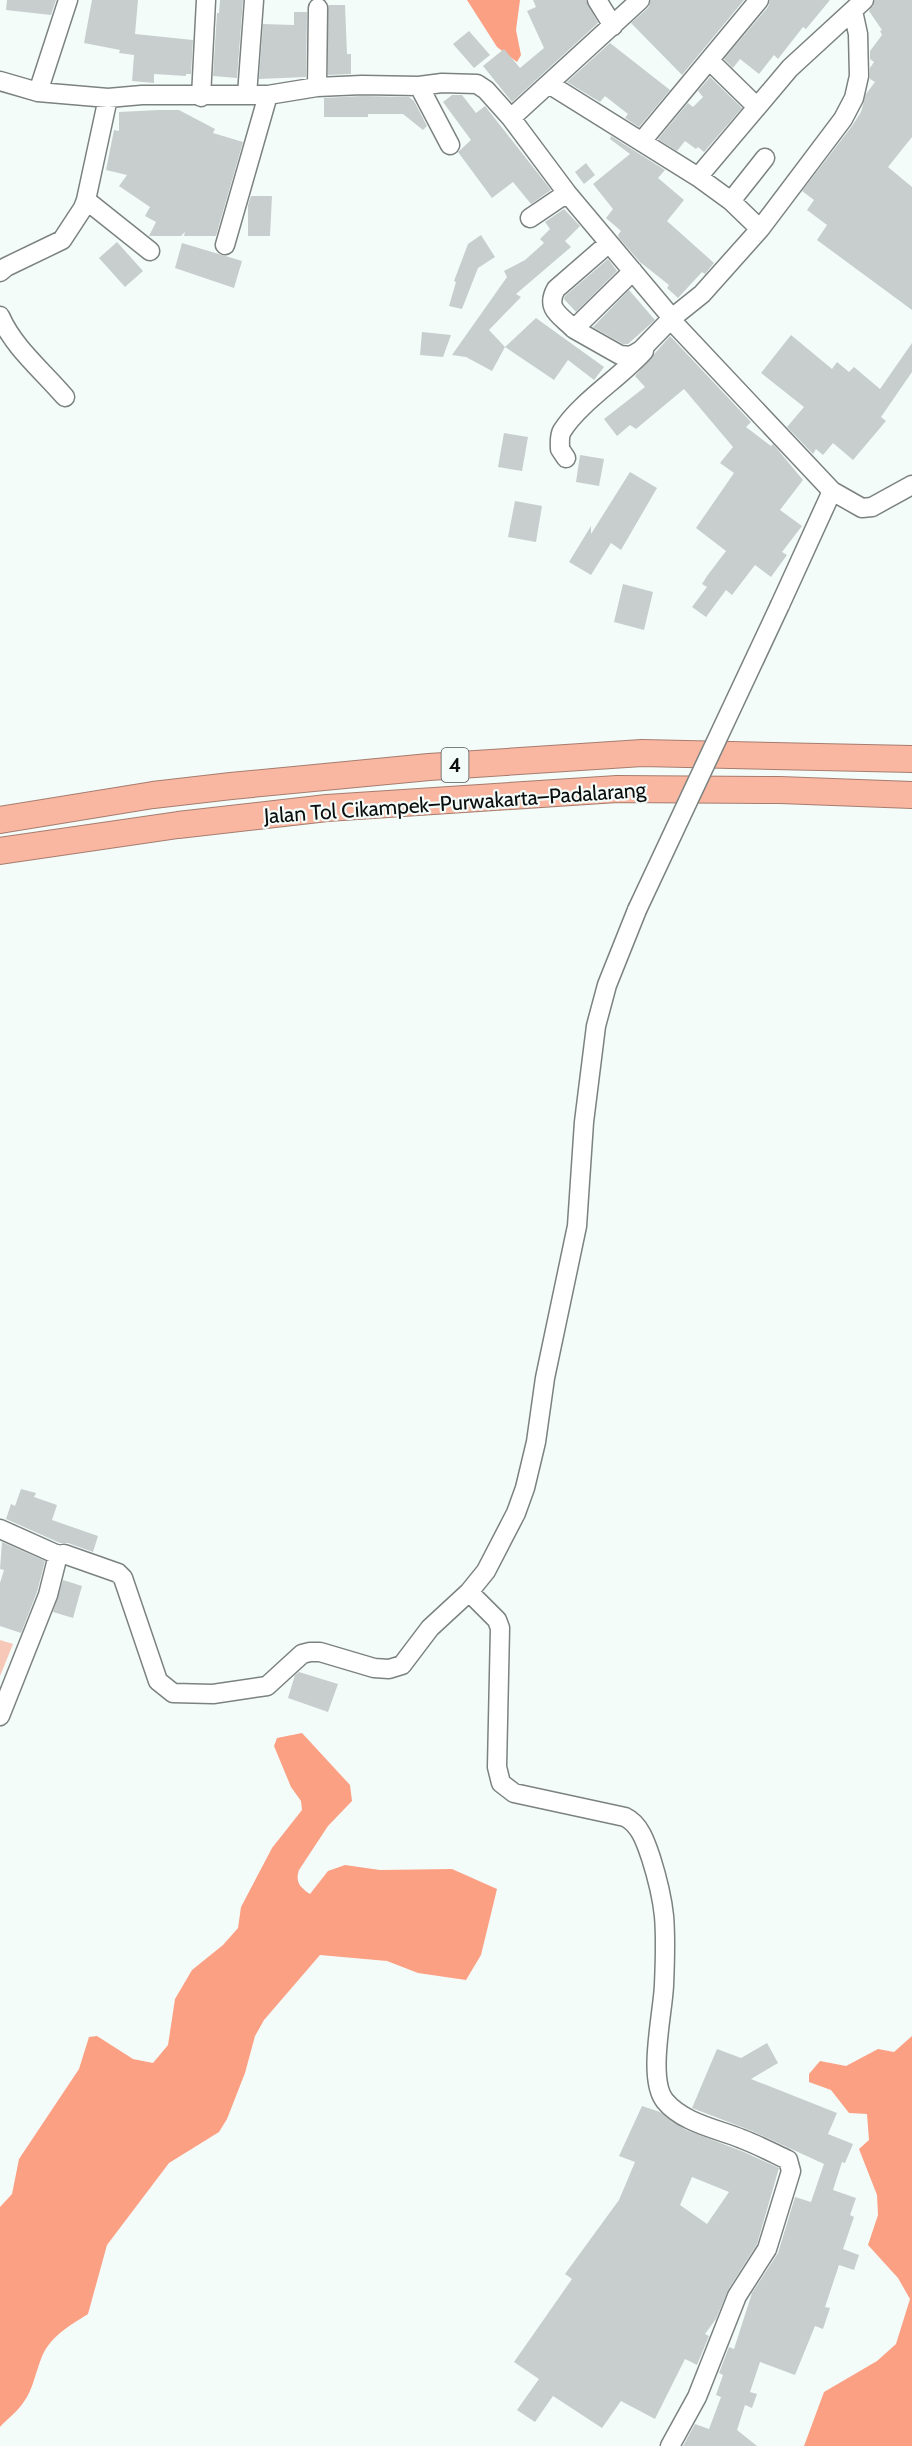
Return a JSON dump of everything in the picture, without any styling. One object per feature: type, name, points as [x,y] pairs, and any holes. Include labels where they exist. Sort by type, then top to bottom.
[{"type":"highway","name":"Jalan Tol Cikampek–Purwakarta–Padalarang","points":[[0,820],[153,795],[429,767],[642,753],[912,759]]},
{"type":"highway","name":"Jalan Tol Cikampek–Purwakarta–Padalarang","points":[[0,851],[178,825],[327,808],[618,789],[780,790],[912,795]]},
{"type":"street","points":[[38,92],[68,0]]},
{"type":"street","points":[[201,97],[206,0]]},
{"type":"street","points":[[247,94],[254,0]]},
{"type":"street","points":[[597,0],[613,26]]},
{"type":"street","points":[[511,118],[640,0]]},
{"type":"street","points":[[642,141],[759,0]]},
{"type":"street","points":[[698,177],[790,68],[858,5]]},
{"type":"street","points":[[609,243],[556,289],[551,298],[553,309],[574,329],[620,355],[631,356],[641,350],[672,319],[702,294],[760,229],[823,146],[854,98],[859,76],[858,5]]},
{"type":"street","points":[[316,87],[318,8]]},
{"type":"street","points":[[709,60],[756,107]]},
{"type":"street","points":[[0,81],[38,92],[108,98],[142,95],[201,97],[268,95],[316,87],[362,84],[419,86],[442,83],[477,84],[486,90],[511,118],[567,193],[672,319],[832,491],[862,508],[872,507],[912,485]]},
{"type":"street","points":[[549,84],[698,177],[731,201],[760,229]]},
{"type":"street","points":[[419,86],[450,145]]},
{"type":"street","points":[[225,245],[268,95]]},
{"type":"street","points":[[0,272],[62,240],[83,208],[108,98]]},
{"type":"street","points":[[731,201],[765,158]]},
{"type":"street","points":[[530,218],[567,193]]},
{"type":"street","points":[[86,200],[150,251]]},
{"type":"street","points":[[574,329],[633,271]]},
{"type":"street","points":[[0,316],[21,350],[42,370],[64,397]]},
{"type":"street","points":[[566,458],[560,449],[562,431],[582,408],[628,369],[672,319]]},
{"type":"street","points":[[0,1529],[58,1555],[64,1554],[118,1573],[123,1578],[158,1681],[173,1693],[213,1694],[267,1686],[302,1654],[310,1652],[320,1652],[374,1668],[396,1668],[410,1657],[430,1628],[469,1592],[486,1571],[516,1513],[525,1488],[536,1442],[545,1378],[577,1227],[584,1122],[596,1026],[607,985],[637,910],[832,491]]},
{"type":"street","points":[[0,1716],[48,1595],[58,1555]]},
{"type":"street","points":[[469,1592],[497,1620],[500,1628],[497,1767],[501,1783],[514,1793],[626,1817],[632,1820],[648,1849],[659,1884],[664,1915],[664,1986],[657,2072],[659,2091],[664,2100],[682,2116],[745,2140],[788,2160],[790,2164],[791,2171],[767,2249],[737,2296],[697,2397],[670,2446]]},
{"type":"shaded area","points":[[467,0],[520,0],[516,30],[521,55],[517,62],[497,47]]},
{"type":"shaded area","points":[[0,1640],[13,1644],[0,1676]]},
{"type":"shaded area","points":[[302,1733],[350,1785],[352,1801],[328,1826],[299,1870],[298,1881],[301,1886],[310,1894],[328,1871],[345,1865],[380,1870],[452,1869],[497,1889],[481,1955],[466,1980],[418,1973],[387,1961],[320,1955],[264,2020],[255,2036],[245,2073],[227,2119],[219,2132],[169,2163],[107,2245],[88,2314],[60,2333],[49,2344],[26,2398],[0,2427],[0,2207],[12,2194],[19,2159],[79,2069],[89,2037],[97,2036],[133,2059],[153,2063],[168,2045],[175,1999],[192,1970],[223,1945],[238,1928],[241,1907],[272,1848],[302,1810],[301,1801],[291,1787],[274,1746],[277,1738]]},
{"type":"shaded area","points":[[912,2036],[912,2446],[804,2446],[824,2392],[877,2361],[896,2344],[910,2299],[898,2278],[868,2245],[878,2215],[877,2195],[859,2149],[869,2140],[867,2114],[849,2113],[831,2090],[809,2082],[809,2074],[820,2061],[846,2066],[878,2049],[894,2052]]},
{"type":"building","points":[[7,0],[56,0],[51,15],[6,10]]},
{"type":"building","points":[[92,0],[138,0],[135,34],[193,40],[191,74],[186,74],[186,76],[154,74],[154,83],[132,81],[134,55],[84,43]]},
{"type":"building","points":[[220,0],[243,0],[237,78],[213,76]]},
{"type":"building","points":[[533,0],[586,0],[598,23],[512,102],[483,66],[504,49],[520,68],[544,48],[527,11],[536,7]]},
{"type":"building","points":[[651,0],[744,0],[682,75],[631,23],[648,8]]},
{"type":"building","points":[[770,0],[830,0],[806,29],[803,27],[778,59],[774,55],[759,74],[740,59],[733,68],[724,59],[768,7]]},
{"type":"building","points":[[875,0],[912,0],[912,137],[888,167],[912,187],[912,310],[817,240],[827,225],[807,210],[814,200],[802,191],[852,126],[861,112],[866,94],[875,82],[870,79],[870,68],[874,62],[870,59],[870,51],[882,35],[880,31],[882,30],[869,11]]},
{"type":"building","points":[[328,5],[345,5],[347,54],[351,54],[351,74],[328,75]]},
{"type":"building","points":[[294,12],[307,12],[306,77],[259,79],[263,24],[294,25]]},
{"type":"building","points":[[469,31],[490,55],[474,68],[453,44]]},
{"type":"building","points":[[610,43],[670,90],[639,127],[625,118],[628,114],[605,96],[600,102],[567,82]]},
{"type":"building","points":[[710,77],[742,108],[704,152],[685,141],[677,151],[658,139],[688,103],[693,107],[703,97],[698,91]]},
{"type":"building","points":[[452,95],[462,95],[476,113],[485,106],[551,190],[531,204],[513,182],[492,198],[458,152],[471,140],[443,102]]},
{"type":"building","points":[[409,97],[414,101],[427,126],[423,130],[403,114],[324,117],[324,98]]},
{"type":"building","points":[[179,110],[215,129],[213,133],[243,142],[216,236],[184,236],[185,232],[181,236],[149,236],[156,222],[145,216],[150,207],[119,186],[127,175],[106,170],[114,130],[119,131],[119,112]]},
{"type":"building","points":[[611,136],[665,170],[658,178],[684,200],[667,221],[714,263],[705,274],[702,272],[678,298],[667,288],[669,285],[640,262],[619,238],[621,231],[606,218],[613,209],[593,184],[630,154],[610,139]]},
{"type":"building","points":[[586,163],[595,175],[584,184],[575,172]]},
{"type":"building","points":[[251,196],[272,196],[270,236],[248,236],[248,205]]},
{"type":"building","points":[[564,209],[580,226],[565,241],[571,247],[516,294],[521,297],[489,330],[505,347],[492,371],[466,357],[452,355],[507,277],[504,271],[525,260],[544,243],[540,239],[550,229],[545,222]]},
{"type":"building","points":[[481,235],[495,257],[478,268],[462,309],[449,306],[456,282],[454,281],[468,244]]},
{"type":"building","points":[[117,242],[143,271],[125,287],[99,258]]},
{"type":"building","points":[[182,243],[242,261],[234,288],[175,268]]},
{"type":"building","points":[[608,259],[617,271],[576,312],[564,299],[565,296]]},
{"type":"building","points":[[629,290],[655,320],[628,344],[623,344],[593,327]]},
{"type":"building","points":[[536,318],[604,367],[594,380],[568,360],[554,380],[505,347]]},
{"type":"building","points":[[422,332],[451,335],[443,357],[420,355]]},
{"type":"building","points":[[791,335],[832,369],[837,362],[849,372],[854,367],[880,389],[912,343],[912,372],[881,417],[886,421],[853,460],[833,443],[823,455],[816,449],[813,454],[787,427],[804,407],[761,373]]},
{"type":"building","points":[[670,336],[751,422],[746,427],[771,446],[773,444],[803,480],[780,510],[802,526],[782,552],[787,555],[771,577],[755,565],[732,595],[726,590],[706,617],[692,607],[707,587],[702,584],[726,551],[696,528],[734,473],[720,463],[733,447],[684,389],[636,429],[630,425],[617,436],[604,419],[645,387],[635,376]]},
{"type":"building","points":[[504,433],[528,437],[522,471],[498,467]]},
{"type":"building","points":[[580,455],[604,459],[599,486],[576,482]]},
{"type":"building","points":[[630,472],[657,488],[621,550],[611,543],[591,575],[569,562],[591,526],[591,534]]},
{"type":"building","points":[[515,501],[542,506],[536,542],[508,537]]},
{"type":"building","points":[[623,584],[653,592],[644,630],[614,622]]},
{"type":"building","points":[[21,1489],[36,1493],[34,1497],[57,1505],[52,1520],[98,1536],[93,1552],[68,1543],[60,1543],[6,1519],[11,1504],[15,1506]]},
{"type":"building","points":[[2,1542],[45,1561],[37,1592],[21,1633],[0,1626],[0,1583],[4,1570],[0,1569]]},
{"type":"building","points":[[63,1580],[82,1586],[73,1618],[53,1612]]},
{"type":"building","points":[[299,1672],[338,1684],[328,1712],[288,1698],[295,1675]]},
{"type":"building","points":[[767,2043],[778,2063],[751,2079],[837,2113],[828,2134],[853,2144],[845,2163],[842,2162],[833,2190],[856,2198],[850,2215],[854,2217],[843,2249],[859,2255],[854,2270],[839,2265],[825,2307],[830,2308],[823,2329],[815,2326],[795,2375],[760,2362],[750,2392],[757,2394],[752,2408],[745,2405],[737,2430],[757,2446],[683,2446],[695,2424],[709,2429],[721,2397],[716,2395],[723,2375],[719,2373],[729,2347],[734,2349],[752,2293],[778,2253],[795,2197],[811,2202],[824,2164],[752,2131],[692,2108],[717,2049],[741,2058]]},
{"type":"building","points":[[642,2106],[660,2112],[686,2130],[779,2168],[757,2244],[728,2290],[716,2319],[705,2334],[709,2336],[697,2365],[685,2359],[655,2419],[621,2401],[602,2428],[553,2396],[535,2422],[517,2410],[539,2379],[514,2362],[572,2279],[565,2274],[619,2200],[635,2162],[619,2156]],"holes":[[[692,2177],[729,2192],[707,2224],[680,2205]]]}]
